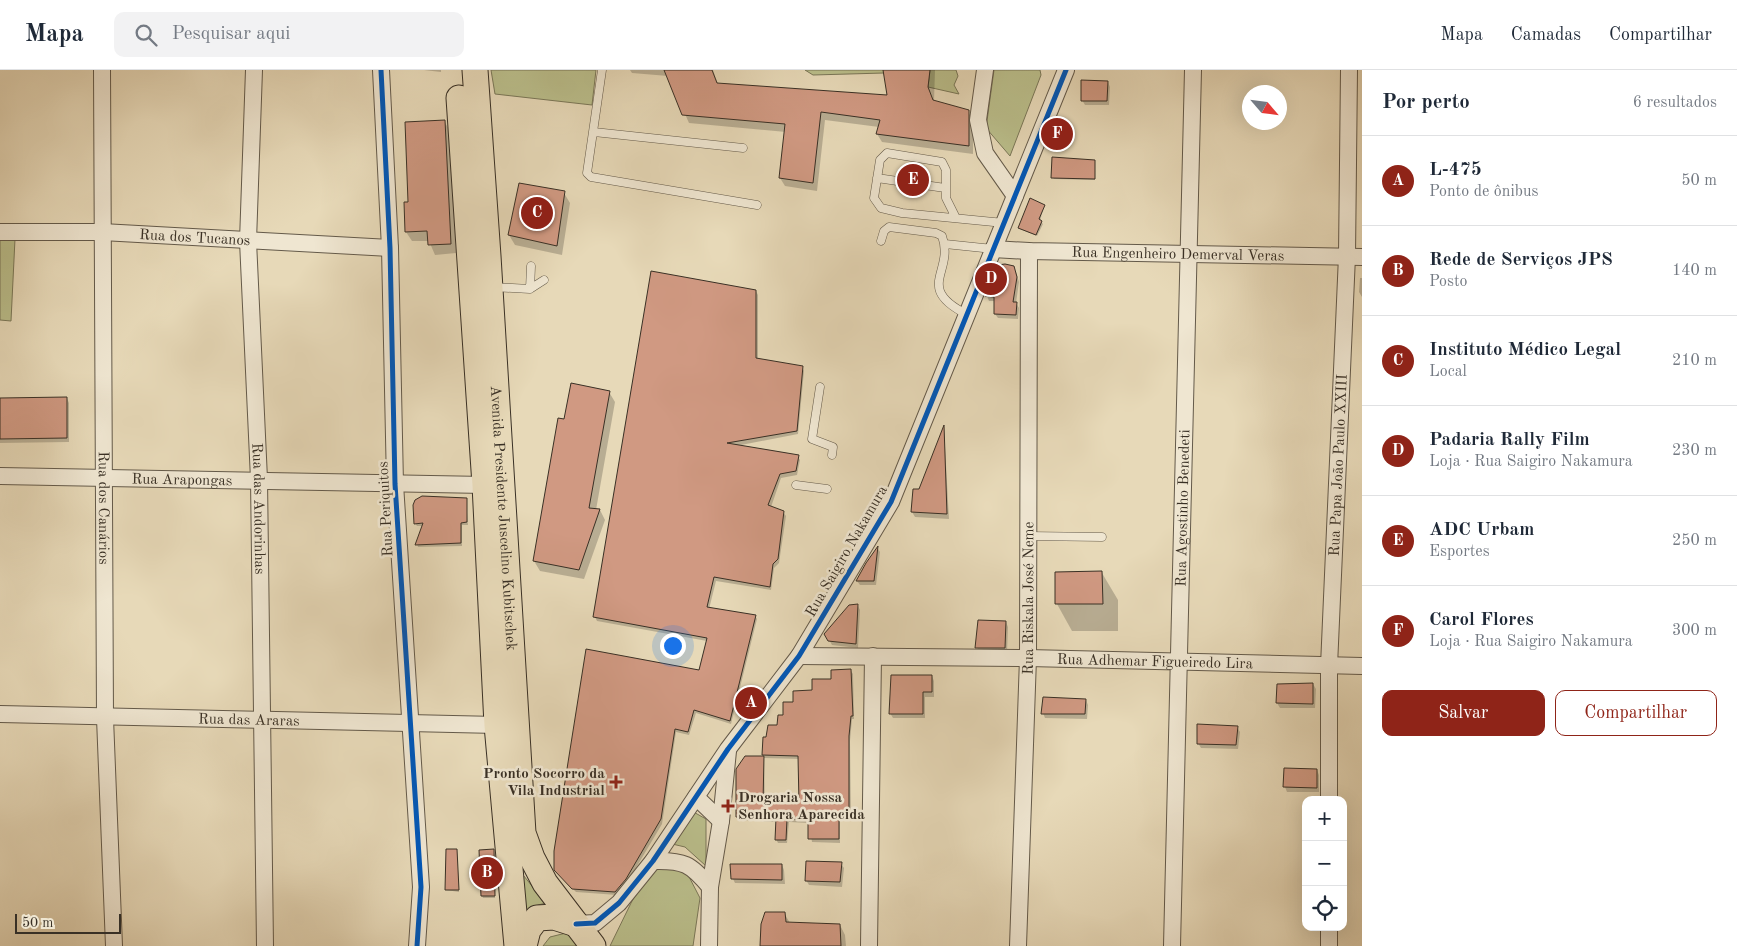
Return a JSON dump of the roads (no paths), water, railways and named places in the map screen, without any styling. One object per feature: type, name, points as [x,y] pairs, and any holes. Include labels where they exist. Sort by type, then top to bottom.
[{"type":"main road","name":"Avenida Presidente Juscelino Kubitschek","points":[[458,70],[485,485],[497,725],[517,946]]},
{"type":"main road","name":"Avenida Presidente Juscelino Kubitschek","points":[[474,70],[490,287],[524,833],[532,858],[545,883],[593,946]]},
{"type":"main road","points":[[524,946],[528,930],[537,918],[554,917],[576,924]]},
{"type":"street","name":"Rua dos Canários","points":[[102,70],[102,478],[105,718],[114,946]]},
{"type":"street","name":"Rua das Andorinhas","points":[[254,70],[248,241],[259,479],[265,946]]},
{"type":"street","name":"Rua Periquitos","points":[[381,70],[390,248],[395,484],[412,724],[421,887],[417,946]]},
{"type":"street","points":[[985,70],[978,120],[985,153],[1015,196]]},
{"type":"street","name":"Rua Saigiro Nakamura","points":[[576,924],[596,923],[619,903],[653,861],[728,749],[799,656],[891,502],[1066,70]]},
{"type":"street","name":"Rua Agostinho Benedeti","points":[[1172,946],[1193,70]]},
{"type":"street","name":"Rua Papa João Paulo XXIII","points":[[1329,796],[1329,666],[1355,256],[1349,70]]},
{"type":"street","name":"Rua dos Tucanos","points":[[0,232],[102,232],[390,248]]},
{"type":"street","name":"Rua Engenheiro Demerval Veras","points":[[993,248],[1029,251],[1355,256]]},
{"type":"street","name":"Rua Riskala José Neme","points":[[1018,946],[1028,658],[1029,251]]},
{"type":"street","name":"Rua Arapongas","points":[[0,476],[259,479],[485,485]]},
{"type":"street","name":"Rua Adhemar Figueiredo Lira","points":[[799,656],[1028,658],[1362,666]]},
{"type":"street","points":[[869,946],[873,656]]},
{"type":"street","name":"Rua das Araras","points":[[0,714],[261,722],[497,725]]},
{"type":"street","points":[[709,946],[710,887],[721,821],[728,749]]},
{"type":"street","points":[[696,797],[721,821]]},
{"type":"street","points":[[653,861],[676,860],[697,871],[710,887]]},
{"type":"street","points":[[1329,931],[1329,946]]},
{"type":"lane","points":[[602,70],[587,172],[591,177],[757,204]]},
{"type":"lane","points":[[594,132],[744,148]]},
{"type":"lane","points":[[956,218],[946,198],[946,170],[942,162],[887,153],[880,160],[874,198],[880,208],[902,213],[1004,223]]},
{"type":"lane","points":[[877,178],[945,188]]},
{"type":"lane","points":[[881,241],[884,231],[889,228],[936,233],[942,236],[945,244],[938,287],[946,301],[966,314]]},
{"type":"lane","points":[[945,244],[993,248]]},
{"type":"lane","points":[[530,289],[531,266]]},
{"type":"lane","points":[[490,287],[530,289],[544,280]]},
{"type":"lane","points":[[820,388],[812,439],[833,447],[832,455]]},
{"type":"lane","points":[[796,485],[827,489]]},
{"type":"lane","points":[[1028,536],[1102,537]]},
{"type":"place","name":"Carol Flores","points":[[1057,134]]},
{"type":"place","name":"ADC Urbam","points":[[913,180]]},
{"type":"place","name":"Instituto Médico Legal","points":[[537,213]]},
{"type":"place","name":"Padaria Rally Film","points":[[991,279]]},
{"type":"place","name":"L-475","points":[[751,703]]},
{"type":"place","name":"Pronto Socorro da Vila Industrial","points":[[616,782]]},
{"type":"place","name":"Drogaria Nossa Senhora Aparecida","points":[[728,806]]},
{"type":"place","name":"Rede de Serviços JPS","points":[[487,873]]}]
